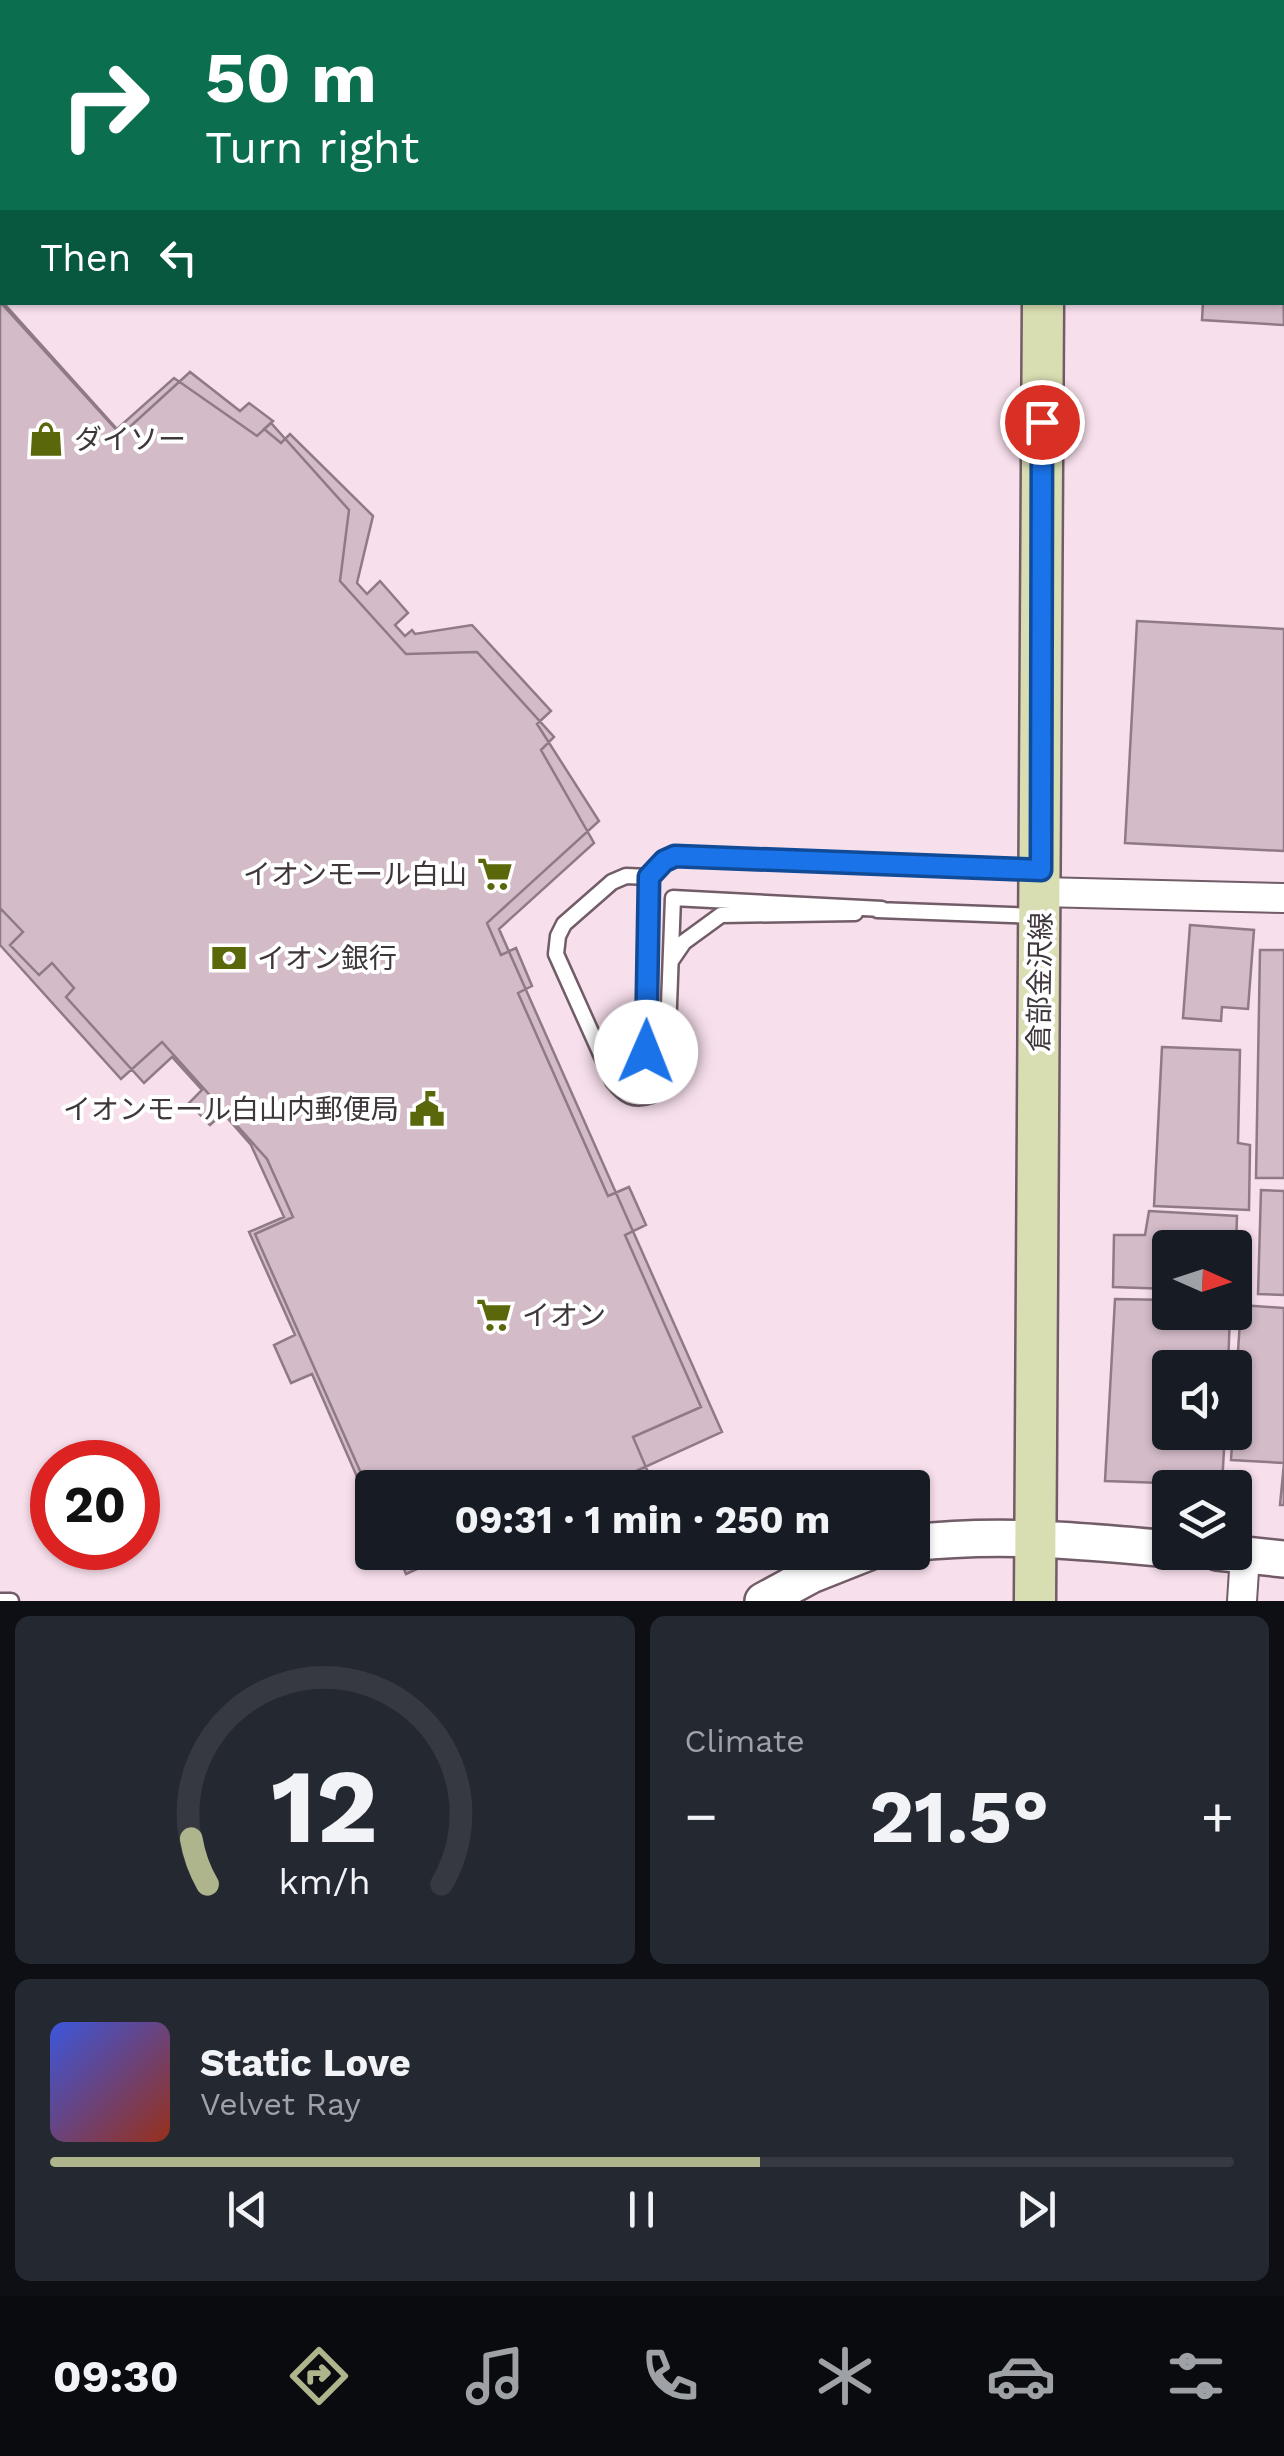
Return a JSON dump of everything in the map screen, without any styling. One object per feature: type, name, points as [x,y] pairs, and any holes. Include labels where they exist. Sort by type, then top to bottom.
[{"type":"main road","name":"倉部金沢線","points":[[1035,1601],[1043,305]]},
{"type":"street","points":[[1041,892],[1284,898]]},
{"type":"street","points":[[930,1540],[1036,1537],[1152,1547]]},
{"type":"street","points":[[1252,1556],[1284,1558]]},
{"type":"street","points":[[763,1601],[824,1570]]},
{"type":"street","points":[[1235,1570],[1242,1601]]},
{"type":"lane","points":[[652,1095],[646,1052],[649,877],[664,861],[675,856],[1041,892]]},
{"type":"lane","points":[[649,877],[626,876],[612,882],[564,924],[556,954],[613,1081],[624,1094],[638,1100],[652,1095],[666,1058],[674,898],[882,910]]},
{"type":"lane","points":[[670,962],[684,942],[722,915],[834,916],[1041,892]]},
{"type":"lane","points":[[0,1600],[11,1601]]},
{"type":"building","points":[[0,305],[5,305],[117,429],[174,378],[257,436],[271,423],[349,510],[340,581],[406,654],[477,652],[554,737],[541,750],[594,843],[499,929],[722,1432],[639,1470],[360,1470],[255,1234],[293,1217],[267,1159],[162,1042],[121,1079],[0,945]]},
{"type":"building","points":[[0,305],[121,435],[190,372],[240,411],[249,403],[273,421],[264,429],[281,443],[290,434],[373,516],[357,583],[367,594],[380,581],[408,613],[395,625],[405,636],[412,630],[415,634],[472,625],[551,711],[537,724],[599,821],[487,923],[501,955],[516,948],[532,986],[518,993],[608,1196],[629,1187],[646,1225],[625,1235],[701,1407],[633,1437],[647,1470],[355,1472],[312,1374],[291,1383],[274,1345],[295,1335],[249,1232],[284,1217],[251,1145],[223,1113],[210,1125],[189,1103],[202,1090],[172,1057],[144,1083],[66,997],[74,988],[52,963],[39,975],[10,945],[23,932],[0,908]]},
{"type":"building","points":[[1203,305],[1284,305],[1284,325],[1202,320]]},
{"type":"building","points":[[1137,621],[1284,629],[1284,851],[1125,843]]},
{"type":"building","points":[[1190,925],[1254,930],[1248,1009],[1222,1007],[1221,1021],[1183,1018]]},
{"type":"building","points":[[1260,950],[1284,950],[1284,1178],[1256,1178]]},
{"type":"building","points":[[1162,1047],[1240,1050],[1238,1143],[1250,1145],[1249,1210],[1154,1206]]},
{"type":"building","points":[[1261,1190],[1284,1191],[1284,1295],[1258,1294]]},
{"type":"building","points":[[1149,1211],[1237,1216],[1237,1230],[1152,1230],[1152,1288],[1113,1287],[1114,1235],[1145,1235]]},
{"type":"building","points":[[1115,1299],[1152,1300],[1152,1330],[1229,1330],[1229,1350],[1152,1350],[1152,1450],[1224,1450],[1223,1470],[1152,1470],[1152,1483],[1105,1481]]},
{"type":"building","points":[[1252,1306],[1284,1308],[1284,1463],[1231,1460],[1232,1450],[1252,1450],[1252,1350],[1238,1350],[1239,1330],[1252,1330]]},
{"type":"building","points":[[1284,1463],[1284,1505],[1280,1505]]},
{"type":"place","name":"ダイソー","points":[[46,439]]},
{"type":"place","name":"イオンモール白山","points":[[495,874]]},
{"type":"place","name":"イオン銀行","points":[[229,958]]},
{"type":"place","name":"イオンモール白山内郵便局","points":[[427,1109]]},
{"type":"place","name":"イオン","points":[[494,1315]]},
{"type":"route","points":[[646,1052],[649,877],[664,861],[675,856],[1041,870],[1042,422]]}]
